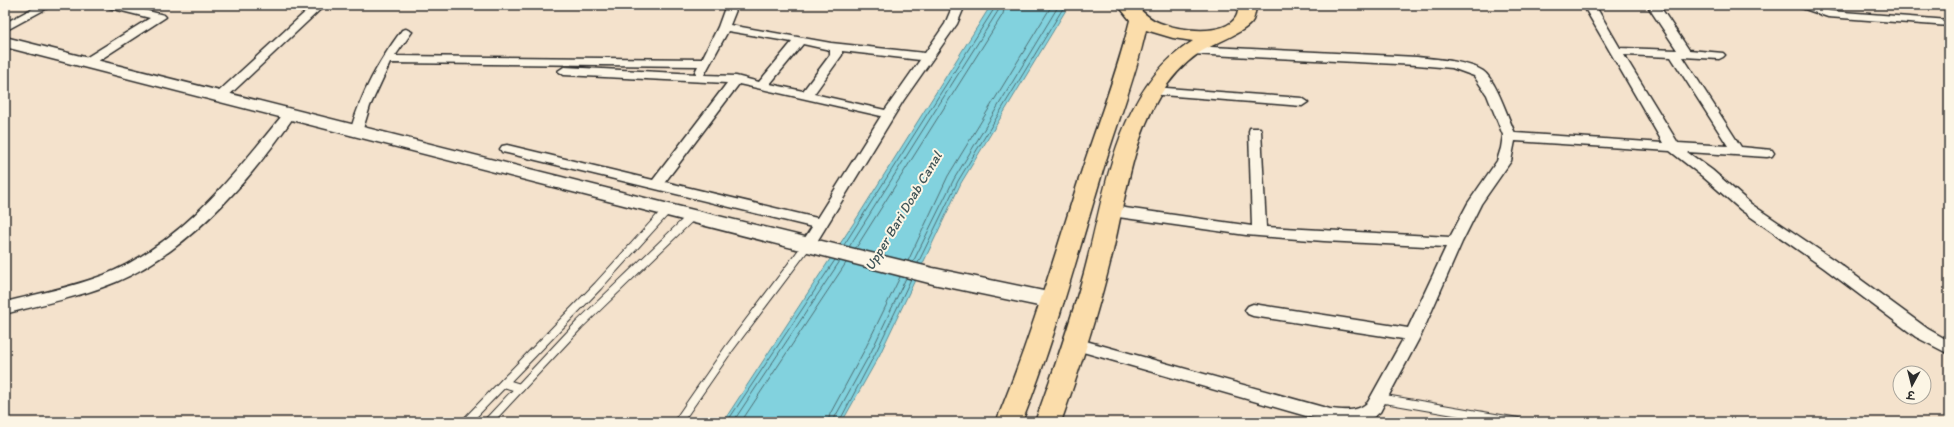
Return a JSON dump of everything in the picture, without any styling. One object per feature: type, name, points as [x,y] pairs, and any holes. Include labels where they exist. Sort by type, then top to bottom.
[{"type":"highway","points":[[1048,422],[1068,369],[1123,163],[1142,113],[1153,92],[1169,69],[1191,50],[1221,33],[1234,28],[1243,21],[1248,13],[1248,5]]},
{"type":"highway","points":[[1128,10],[1156,29],[1177,35],[1207,36],[1221,33]]},
{"type":"highway","points":[[1009,422],[1030,371],[1053,301],[1090,177],[1132,55],[1128,10]]},
{"type":"street","points":[[5,28],[47,5]]},
{"type":"street","points":[[88,62],[160,16],[110,5]]},
{"type":"street","points":[[221,96],[319,5]]},
{"type":"street","points":[[698,77],[724,27],[732,5]]},
{"type":"street","points":[[808,244],[888,114],[951,24],[960,5]]},
{"type":"street","points":[[1589,5],[1674,147],[1746,207],[1829,264],[1916,328],[1949,348]]},
{"type":"street","points":[[1653,5],[1737,152]]},
{"type":"street","points":[[1802,5],[1828,14],[1949,23]]},
{"type":"street","points":[[724,27],[832,46],[928,57]]},
{"type":"street","points":[[356,132],[364,106],[386,60],[406,32]]},
{"type":"street","points":[[763,85],[800,40]]},
{"type":"street","points":[[5,42],[221,96],[356,132],[933,276],[1053,301]]},
{"type":"street","points":[[807,95],[836,55],[836,48],[832,46]]},
{"type":"street","points":[[1075,344],[1330,416],[1362,416],[1370,413],[1413,335],[1455,242],[1475,203],[1504,161],[1508,148],[1508,137],[1501,113],[1483,78],[1463,67],[1417,61],[1191,50]]},
{"type":"street","points":[[1617,51],[1719,55]]},
{"type":"street","points":[[386,60],[409,59],[705,63]]},
{"type":"street","points":[[564,71],[736,80],[888,114]]},
{"type":"street","points":[[656,185],[736,80]]},
{"type":"street","points":[[1153,92],[1302,102]]},
{"type":"street","points":[[5,308],[95,283],[124,272],[144,261],[175,239],[216,203],[232,186],[289,115]]},
{"type":"street","points":[[1255,131],[1259,231]]},
{"type":"street","points":[[1508,137],[1767,154]]},
{"type":"street","points":[[507,149],[820,224]]},
{"type":"street","points":[[1111,211],[1259,231],[1324,236],[1455,242]]},
{"type":"street","points":[[1253,310],[1413,335]]},
{"type":"lane","points":[[466,422],[598,286],[667,210]]},
{"type":"lane","points":[[488,422],[579,325],[692,216]]},
{"type":"lane","points":[[678,422],[728,350],[808,244]]},
{"type":"lane","points":[[504,382],[520,388]]},
{"type":"lane","points":[[1379,398],[1518,422]]},
{"type":"water","name":"Upper Bari Doab Canal","points":[[991,5],[1069,5],[961,183],[879,356],[842,422],[723,422],[855,221]]}]
